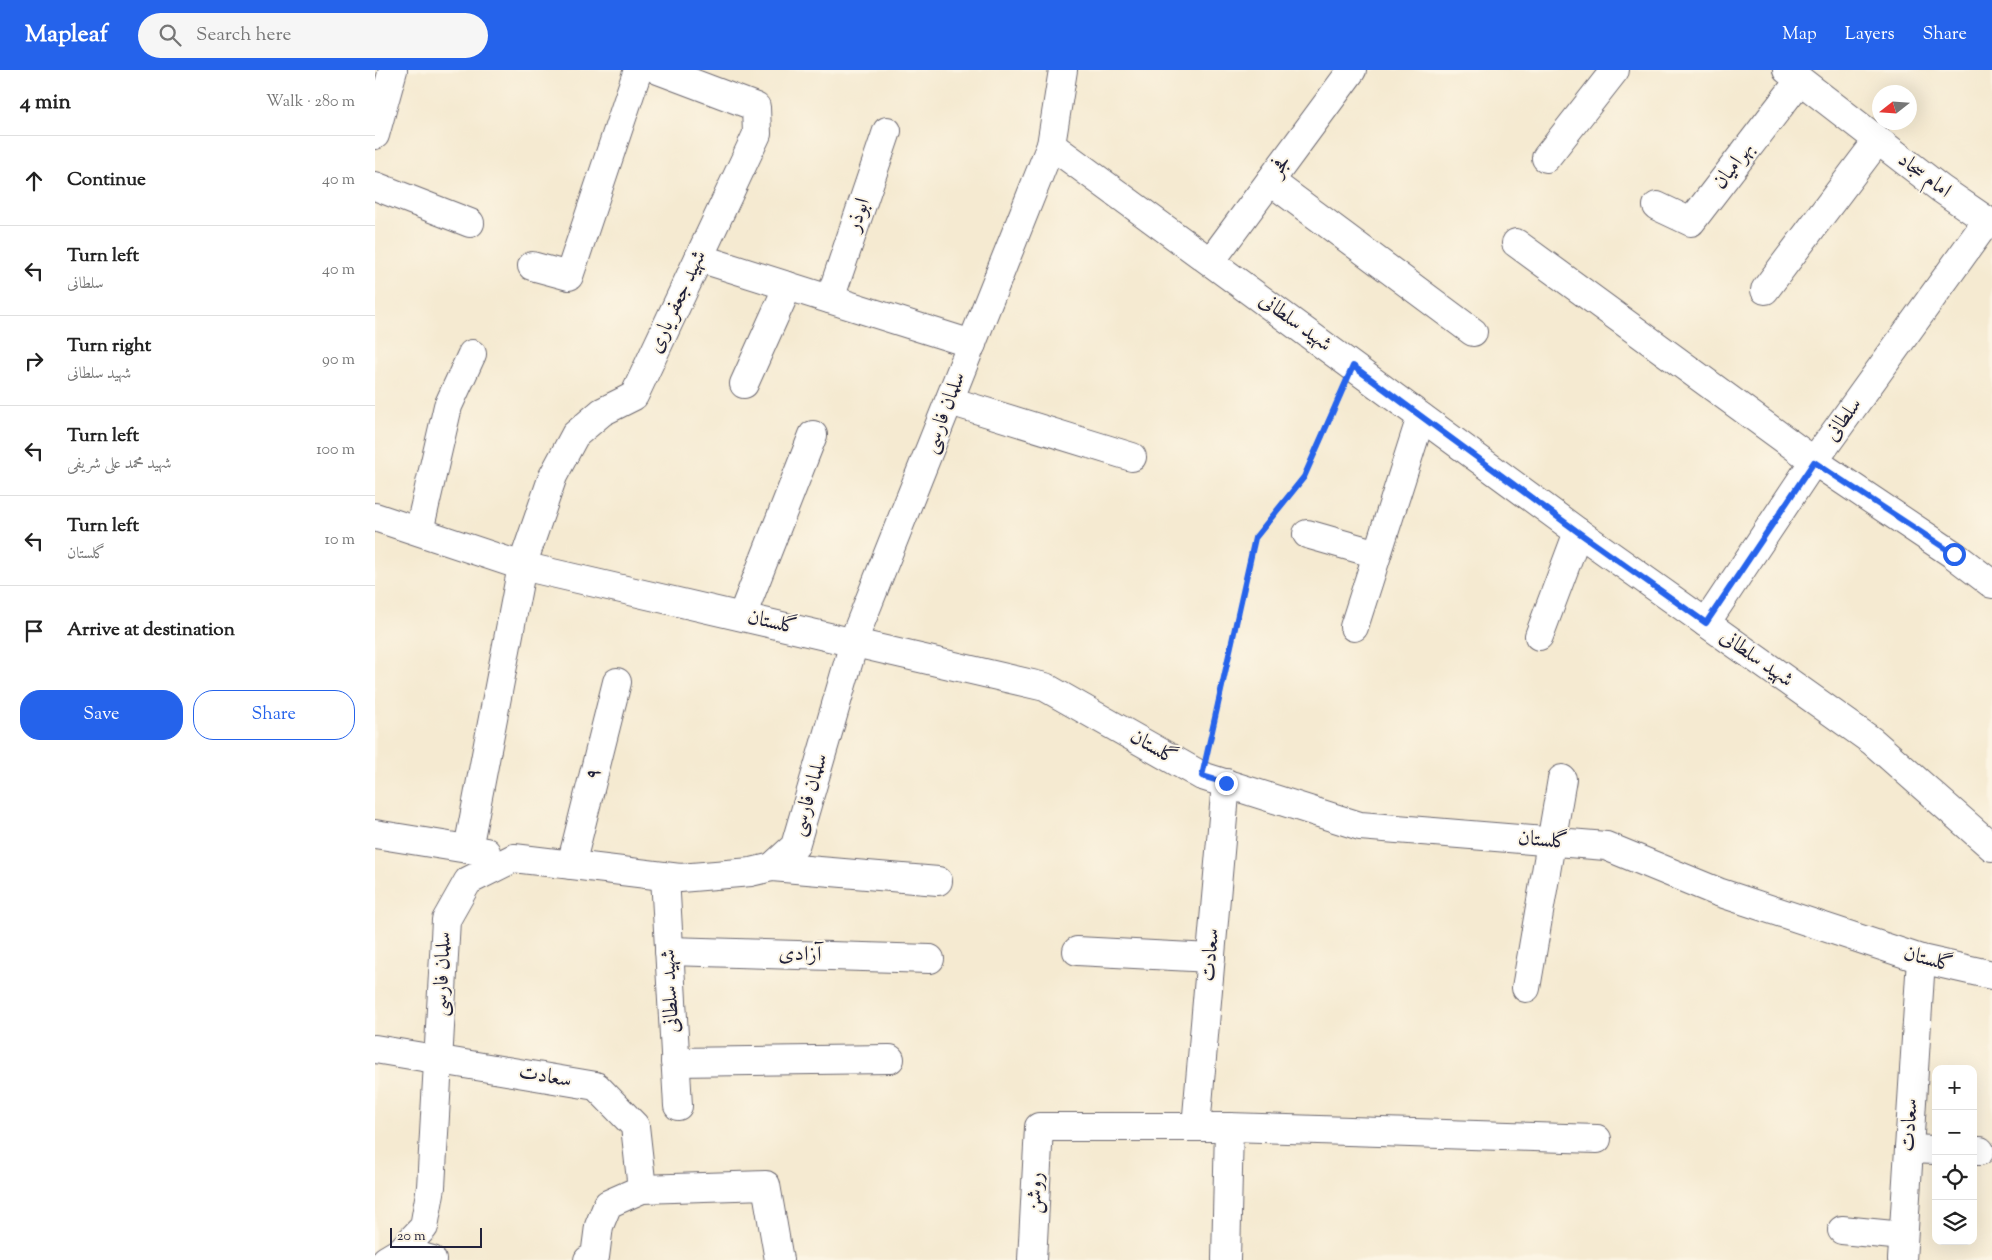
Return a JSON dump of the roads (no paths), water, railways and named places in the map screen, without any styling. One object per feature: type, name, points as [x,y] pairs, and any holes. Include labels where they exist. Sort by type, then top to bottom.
[{"type":"street","points":[[375,135],[393,70]]},
{"type":"street","points":[[532,266],[569,276],[638,70]]},
{"type":"street","name":"شهید جعفر یاری","points":[[468,849],[522,566],[553,476],[575,435],[602,412],[634,396],[757,134],[755,108],[657,70]]},
{"type":"street","name":"سلمان فارسی","points":[[772,867],[795,846],[856,643],[858,629],[1051,145],[1063,70]]},
{"type":"street","name":"فجر","points":[[1211,261],[1352,70]]},
{"type":"street","points":[[1546,158],[1615,70]]},
{"type":"street","name":"امام سجاد","points":[[1794,75],[1941,190],[1990,223]]},
{"type":"street","name":"بهرامیان","points":[[1657,206],[1691,222],[1794,75]]},
{"type":"street","name":"ابوذر","points":[[830,299],[887,132]]},
{"type":"street","points":[[1765,290],[1878,140]]},
{"type":"street","name":"شهید سلطانی","points":[[1051,145],[1578,532],[1872,741],[1992,847]]},
{"type":"street","points":[[1270,181],[1473,332]]},
{"type":"street","points":[[375,186],[470,223]]},
{"type":"street","name":"سلطانی","points":[[1706,623],[1814,462],[1990,223]]},
{"type":"street","points":[[1516,243],[1814,462],[1954,554],[1992,584]]},
{"type":"street","points":[[699,258],[972,344]]},
{"type":"street","points":[[744,384],[788,286]]},
{"type":"street","points":[[419,531],[448,406],[472,354]]},
{"type":"street","points":[[950,401],[1132,457]]},
{"type":"street","points":[[1354,627],[1421,416]]},
{"type":"street","points":[[742,616],[813,435]]},
{"type":"street","name":"گلستان","points":[[375,517],[522,566],[1045,686],[1214,780],[1360,826],[1606,846],[1718,892],[1921,960],[1992,975]]},
{"type":"street","points":[[1537,635],[1578,532]]},
{"type":"street","points":[[1307,534],[1377,554]]},
{"type":"street","name":"۹","points":[[571,865],[617,682]]},
{"type":"street","points":[[1526,988],[1562,779]]},
{"type":"street","name":"سعادت","points":[[1196,1127],[1211,958],[1214,780]]},
{"type":"street","points":[[375,834],[514,858],[680,878],[751,872],[772,867],[938,881]]},
{"type":"street","name":"سلمان فارسی","points":[[393,1256],[424,1227],[431,1187],[446,920],[468,881],[514,858]]},
{"type":"street","name":"شهید سلطانی","points":[[665,876],[678,1106]]},
{"type":"street","name":"آزادی","points":[[669,951],[930,959]]},
{"type":"street","points":[[1077,951],[1211,958]]},
{"type":"street","name":"سعادت","points":[[1903,1248],[1921,960]]},
{"type":"street","name":"سعادت","points":[[375,1049],[596,1086],[635,1126],[642,1190]]},
{"type":"street","points":[[675,1062],[890,1059]]},
{"type":"street","name":"روشن","points":[[1032,1260],[1039,1127],[1196,1127]]},
{"type":"street","points":[[1196,1127],[1597,1139]]},
{"type":"street","points":[[1226,1260],[1229,1127]]},
{"type":"street","points":[[1909,1149],[1932,1150]]},
{"type":"street","points":[[589,1260],[595,1257],[599,1226],[608,1204],[642,1190],[766,1185],[779,1260]]},
{"type":"street","points":[[1842,1230],[1903,1248]]},
{"type":"street","points":[[393,1256],[432,1260]]}]
